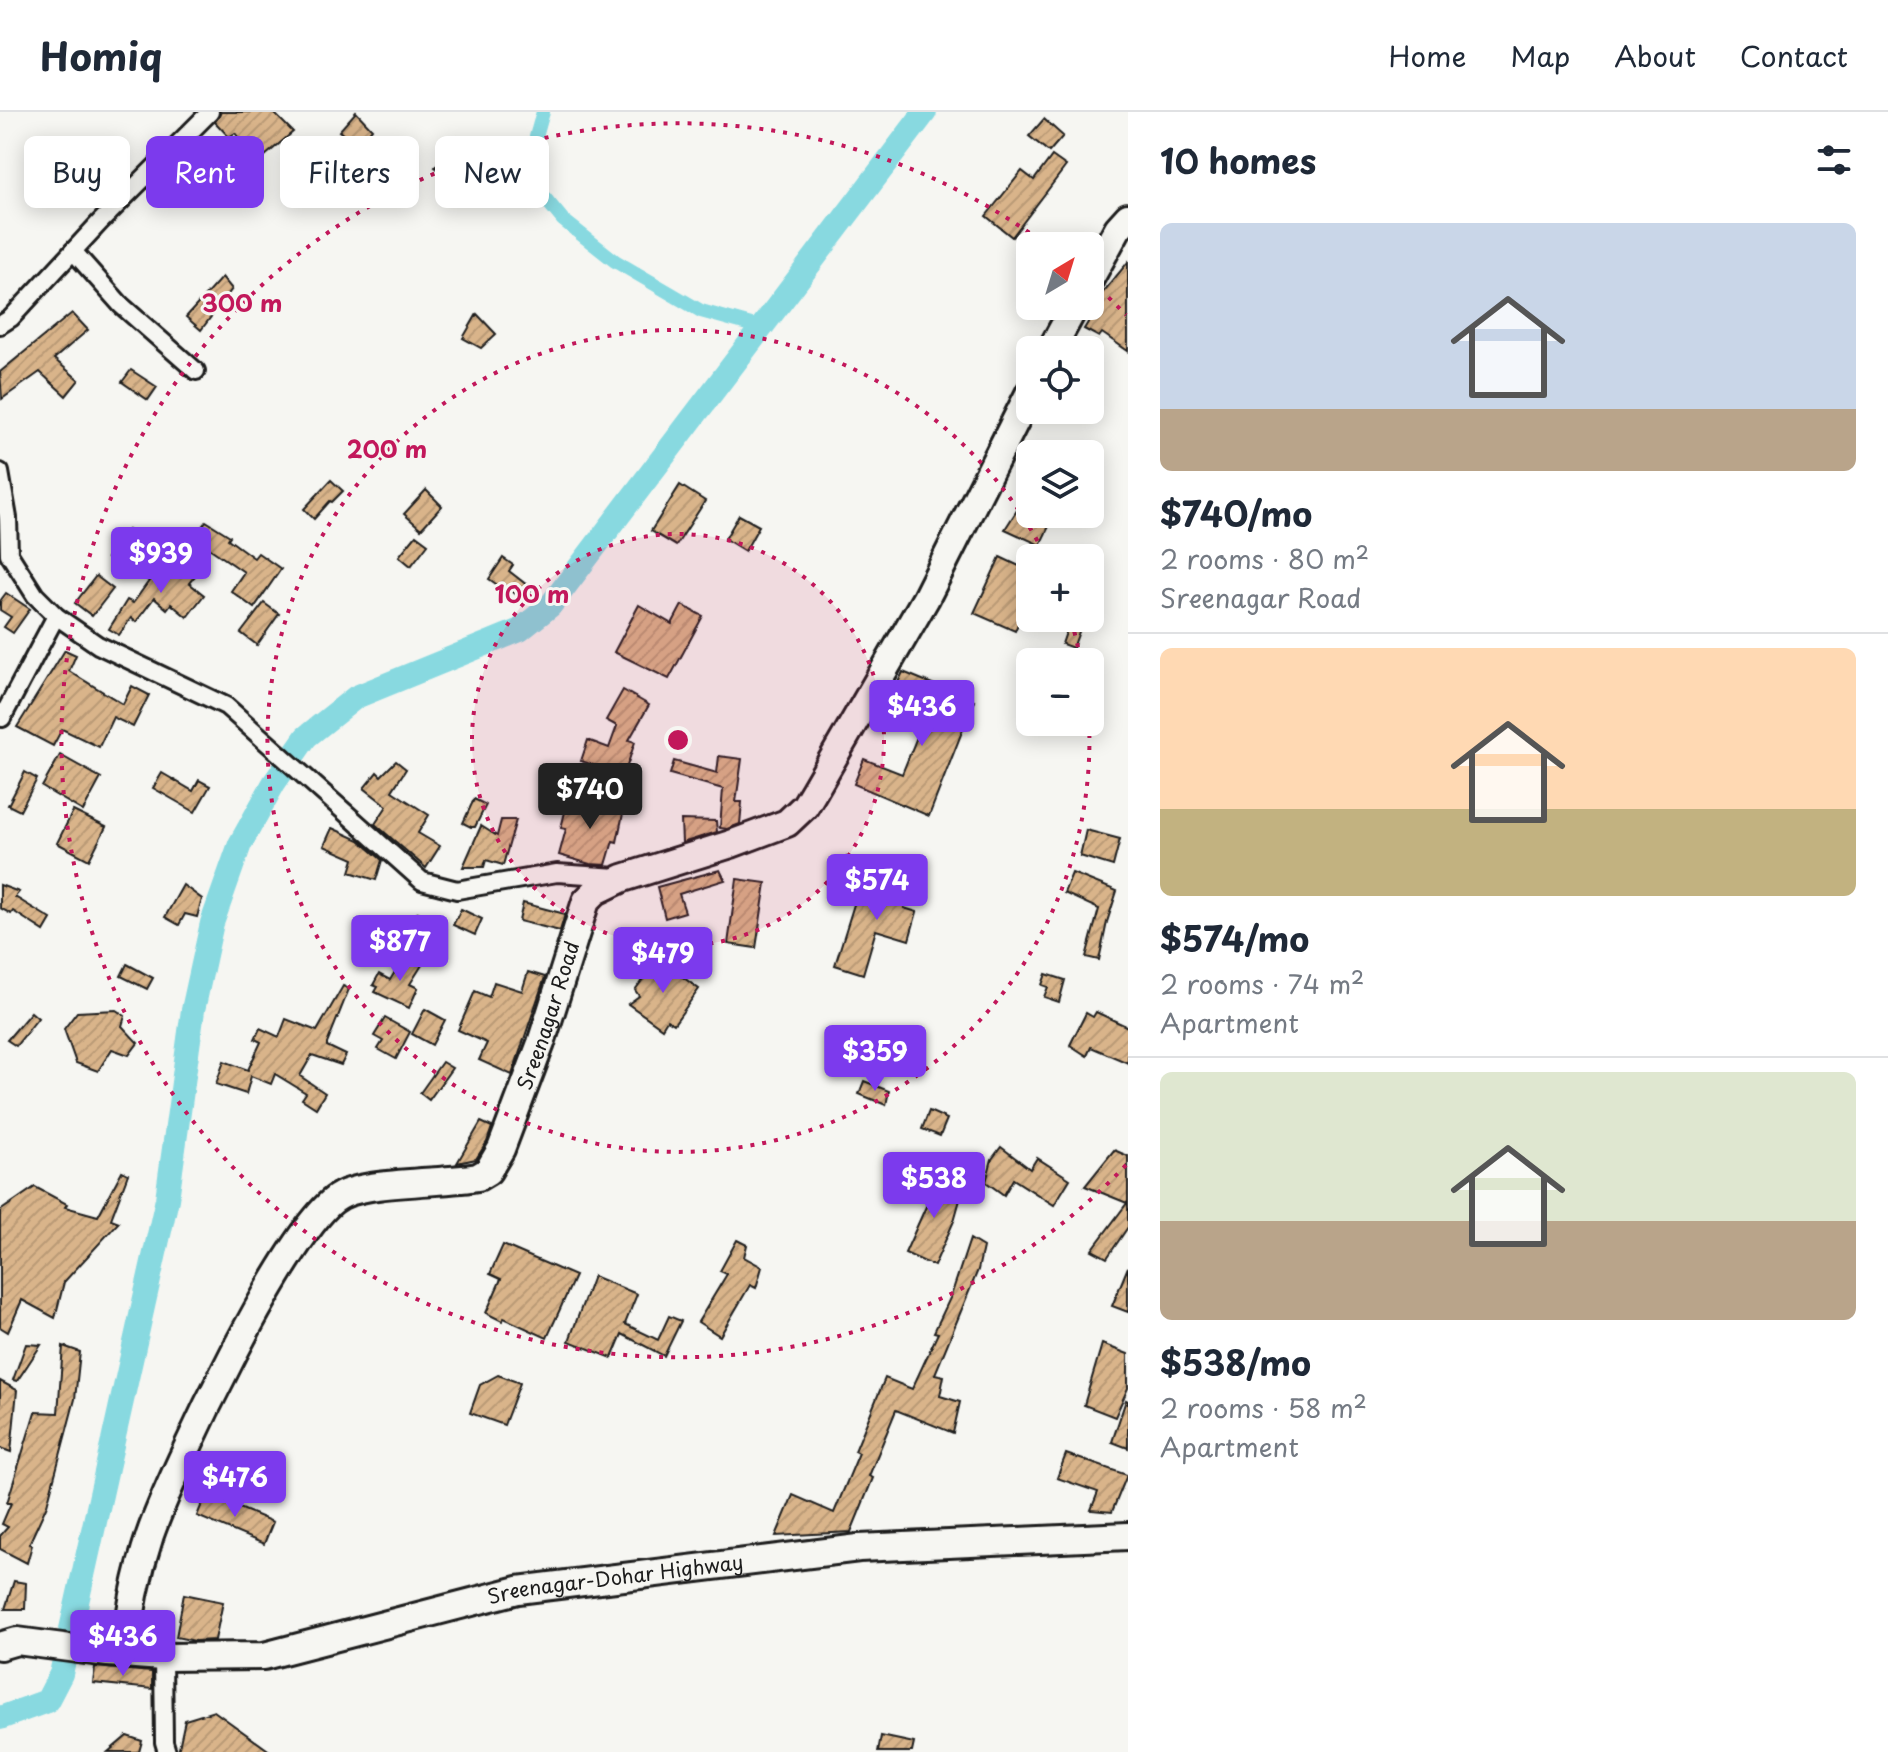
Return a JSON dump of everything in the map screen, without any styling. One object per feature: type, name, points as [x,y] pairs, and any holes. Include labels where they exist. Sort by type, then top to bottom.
[{"type":"main road","points":[[1104,254],[1128,217]]},
{"type":"main road","name":"Sreenagar Road","points":[[117,1653],[151,1531],[189,1445],[267,1294],[306,1232],[329,1203],[342,1194],[375,1187],[478,1177],[488,1171],[501,1149],[541,1043],[581,912],[596,891],[623,878],[787,823],[805,806],[926,598],[1016,420]]},
{"type":"main road","name":"Sreenagar-Dohar Highway","points":[[8,1643],[163,1657],[264,1656],[518,1590],[859,1548],[1128,1536]]},
{"type":"street","points":[[0,325],[11,318],[210,112]]},
{"type":"street","points":[[73,251],[121,305],[196,371]]},
{"type":"street","points":[[0,472],[8,518],[4,556],[56,616],[98,645],[226,706],[422,881],[457,890],[557,873],[623,878]]},
{"type":"street","points":[[2,718],[56,616]]},
{"type":"street","points":[[163,1657],[164,1742],[167,1752]]},
{"type":"building","points":[[221,112],[273,112],[293,132],[288,136],[280,136],[280,143],[264,157],[264,136],[237,136],[235,133],[228,136],[215,122]]},
{"type":"building","points":[[356,112],[372,129],[366,136],[345,136],[339,131]]},
{"type":"building","points":[[1044,119],[1063,136],[1049,152],[1029,136]]},
{"type":"building","points":[[1052,156],[1066,166],[1012,237],[986,216],[1022,171],[1034,180]]},
{"type":"building","points":[[1128,262],[1128,351],[1102,333],[1097,336],[1084,329],[1089,320],[1104,320],[1104,291]]},
{"type":"building","points":[[222,277],[232,289],[201,330],[186,317]]},
{"type":"building","points":[[72,313],[88,330],[54,359],[79,380],[66,396],[40,372],[2,399],[0,372]]},
{"type":"building","points":[[477,314],[496,334],[481,348],[463,338]]},
{"type":"building","points":[[131,370],[157,387],[148,400],[122,382]]},
{"type":"building","points":[[331,480],[343,491],[314,519],[304,509]]},
{"type":"building","points":[[680,485],[705,501],[676,546],[651,531]]},
{"type":"building","points":[[426,490],[442,506],[421,529],[404,514]]},
{"type":"building","points":[[1016,512],[1016,528],[1048,528],[1040,544],[1005,529]]},
{"type":"building","points":[[739,515],[759,526],[745,551],[725,539]]},
{"type":"building","points":[[206,521],[230,536],[228,539],[254,558],[258,553],[281,569],[254,608],[231,591],[244,572],[206,546],[196,535]]},
{"type":"building","points":[[128,530],[141,540],[148,531],[164,543],[149,563],[139,556],[126,572],[107,558]]},
{"type":"building","points":[[416,535],[428,544],[411,566],[399,556]]},
{"type":"building","points":[[1000,557],[1016,564],[1015,631],[974,613]]},
{"type":"building","points":[[503,558],[513,565],[509,571],[532,589],[523,600],[502,583],[499,586],[489,579]]},
{"type":"building","points":[[151,562],[169,576],[178,564],[195,576],[189,583],[204,595],[187,617],[171,604],[167,609],[154,598],[136,622],[131,618],[119,635],[109,629],[127,600],[133,603],[149,581],[142,576]]},
{"type":"building","points":[[96,576],[113,589],[92,616],[75,603]]},
{"type":"building","points":[[6,593],[30,609],[13,633],[4,627],[11,617],[0,610],[0,601]]},
{"type":"building","points":[[264,603],[279,614],[257,645],[241,633]]},
{"type":"building","points":[[639,605],[672,624],[682,605],[703,616],[669,679],[614,652]]},
{"type":"building","points":[[1066,632],[1079,632],[1073,648],[1062,644]]},
{"type":"building","points":[[65,650],[76,655],[69,671],[123,704],[132,686],[149,695],[133,727],[113,717],[99,747],[62,729],[53,746],[17,727]]},
{"type":"building","points":[[903,672],[974,701],[929,816],[854,784],[864,759],[902,774],[929,707],[894,691]]},
{"type":"building","points":[[623,690],[649,705],[629,740],[635,742],[624,775],[581,761],[588,740],[609,748],[617,726],[606,720]]},
{"type":"building","points":[[60,755],[101,778],[83,811],[42,787]]},
{"type":"building","points":[[719,756],[742,759],[736,802],[742,802],[740,824],[727,829],[720,828],[723,789],[670,774],[674,761],[717,773]]},
{"type":"building","points":[[396,761],[406,769],[392,791],[429,815],[418,833],[440,846],[426,868],[375,824],[387,806],[364,788],[377,772],[381,776]]},
{"type":"building","points":[[25,772],[37,779],[20,811],[8,805]]},
{"type":"building","points":[[162,773],[193,791],[199,780],[210,786],[195,812],[153,788]]},
{"type":"building","points":[[569,796],[624,809],[617,842],[613,841],[606,865],[559,855],[566,829],[561,828]]},
{"type":"building","points":[[474,799],[486,805],[475,827],[471,827],[463,823]]},
{"type":"building","points":[[73,811],[106,827],[89,860],[57,843]]},
{"type":"building","points":[[501,820],[516,820],[503,865],[486,860],[484,867],[463,867],[481,826],[497,836]]},
{"type":"building","points":[[681,820],[716,821],[717,832],[682,843]]},
{"type":"building","points":[[332,828],[359,840],[382,860],[376,880],[350,872],[354,859],[324,846]]},
{"type":"building","points":[[1086,830],[1120,839],[1113,866],[1080,856]]},
{"type":"building","points":[[847,857],[862,862],[849,899],[834,894]]},
{"type":"building","points":[[888,869],[913,876],[904,908],[917,912],[909,940],[876,930],[863,974],[835,965],[856,898],[879,905]]},
{"type":"building","points":[[720,870],[725,880],[679,894],[685,912],[665,918],[657,887]]},
{"type":"building","points":[[1072,873],[1117,891],[1099,960],[1086,957],[1099,909],[1064,893]]},
{"type":"building","points":[[737,879],[766,883],[756,948],[728,944]]},
{"type":"building","points":[[0,885],[19,892],[15,897],[51,919],[44,931],[13,911],[11,914],[0,908]]},
{"type":"building","points":[[183,885],[202,899],[197,917],[185,914],[179,925],[165,917]]},
{"type":"building","points":[[523,903],[565,914],[560,931],[519,921]]},
{"type":"building","points":[[461,909],[482,919],[475,935],[453,925]]},
{"type":"building","points":[[418,912],[427,918],[421,928],[435,934],[429,947],[402,936]]},
{"type":"building","points":[[406,954],[422,965],[410,984],[418,988],[409,1008],[375,992],[378,987],[373,985],[379,974],[390,980]]},
{"type":"building","points":[[658,959],[699,989],[674,1024],[667,1020],[662,1028],[628,1004],[639,996],[635,990]]},
{"type":"building","points":[[127,964],[153,978],[147,989],[121,976]]},
{"type":"building","points":[[528,972],[545,977],[512,1075],[479,1060],[487,1043],[458,1030],[475,991],[489,997],[494,982],[522,991]]},
{"type":"building","points":[[1046,974],[1065,980],[1059,1002],[1044,997],[1048,987],[1042,985]]},
{"type":"building","points":[[343,986],[349,989],[327,1046],[346,1055],[341,1065],[312,1055],[300,1076],[325,1093],[316,1108],[302,1099],[306,1093],[275,1074],[271,1084],[251,1076],[246,1094],[216,1084],[224,1061],[248,1070],[261,1042],[255,1039],[260,1028],[279,1037],[286,1019],[317,1031]]},
{"type":"building","points":[[425,1009],[445,1020],[432,1045],[412,1034]]},
{"type":"building","points":[[116,1010],[125,1016],[122,1026],[138,1043],[129,1055],[112,1049],[98,1071],[76,1063],[64,1029],[77,1012]]},
{"type":"building","points":[[31,1012],[38,1018],[16,1046],[7,1040]]},
{"type":"building","points":[[1096,1012],[1128,1027],[1128,1063],[1091,1047],[1087,1056],[1070,1045],[1086,1013],[1093,1017]]},
{"type":"building","points":[[385,1018],[410,1032],[396,1059],[378,1049],[383,1041],[374,1036]]},
{"type":"building","points":[[442,1062],[452,1068],[429,1100],[420,1093]]},
{"type":"building","points":[[864,1081],[889,1091],[886,1105],[859,1094]]},
{"type":"building","points":[[929,1111],[947,1119],[940,1136],[922,1129]]},
{"type":"building","points":[[481,1122],[492,1127],[487,1142],[476,1159],[457,1163]]},
{"type":"building","points":[[1001,1147],[1030,1169],[1037,1158],[1070,1179],[1054,1205],[1013,1179],[1004,1195],[986,1182],[992,1159]]},
{"type":"building","points":[[1114,1150],[1128,1156],[1128,1227],[1107,1258],[1092,1250],[1127,1203],[1085,1186]]},
{"type":"building","points":[[122,1171],[128,1174],[111,1219],[119,1222],[64,1282],[55,1318],[22,1300],[8,1332],[0,1327],[0,1211],[35,1187],[67,1204],[65,1207],[98,1216]]},
{"type":"building","points":[[924,1177],[941,1191],[945,1181],[963,1189],[954,1221],[934,1266],[905,1253],[928,1202],[913,1192]]},
{"type":"building","points":[[970,1239],[983,1247],[978,1270],[935,1374],[944,1376],[940,1396],[960,1402],[953,1433],[896,1410],[869,1476],[873,1478],[851,1532],[776,1536],[793,1495],[834,1513],[885,1378],[912,1389],[938,1333],[934,1332],[951,1296]]},
{"type":"building","points":[[737,1240],[747,1245],[744,1257],[762,1267],[756,1288],[750,1285],[720,1336],[698,1322],[727,1274],[720,1271]]},
{"type":"building","points":[[503,1245],[575,1276],[547,1338],[486,1313],[501,1279],[490,1274]]},
{"type":"building","points":[[1128,1267],[1128,1312],[1112,1306]]},
{"type":"building","points":[[593,1276],[637,1294],[625,1324],[658,1340],[669,1316],[681,1321],[664,1356],[622,1334],[612,1358],[569,1341]]},
{"type":"building","points":[[26,1344],[41,1345],[17,1381],[13,1380]]},
{"type":"building","points":[[1102,1344],[1128,1354],[1128,1388],[1115,1417],[1084,1405]]},
{"type":"building","points":[[63,1346],[80,1352],[75,1399],[47,1505],[29,1544],[32,1545],[27,1563],[0,1549],[0,1536],[8,1527],[2,1524],[11,1503],[7,1503],[35,1412],[58,1413]]},
{"type":"building","points":[[498,1375],[520,1383],[504,1425],[470,1413],[480,1385]]},
{"type":"building","points":[[0,1381],[17,1390],[11,1452],[0,1448]]},
{"type":"building","points":[[1128,1401],[1128,1448],[1112,1442]]},
{"type":"building","points":[[1066,1454],[1127,1475],[1112,1512],[1091,1510],[1098,1492],[1057,1478]]},
{"type":"building","points":[[206,1494],[273,1522],[264,1544],[197,1516]]},
{"type":"building","points":[[14,1581],[26,1583],[25,1609],[5,1609]]},
{"type":"building","points":[[184,1594],[223,1602],[215,1640],[195,1641],[176,1637]]},
{"type":"building","points":[[95,1667],[152,1672],[152,1689],[93,1683]]},
{"type":"building","points":[[214,1711],[271,1752],[178,1752],[185,1720]]},
{"type":"building","points":[[127,1736],[142,1741],[139,1752],[108,1752]]},
{"type":"building","points":[[881,1736],[914,1743],[912,1752],[878,1752]]},
{"type":"waterway","points":[[543,112],[527,169],[539,191],[563,220],[615,261],[701,311],[762,328]]},
{"type":"waterway","points":[[0,1718],[47,1701],[61,1674],[167,1199],[193,1010],[212,923],[240,844],[274,783],[306,737],[356,697],[520,630],[550,606],[925,112]]}]
